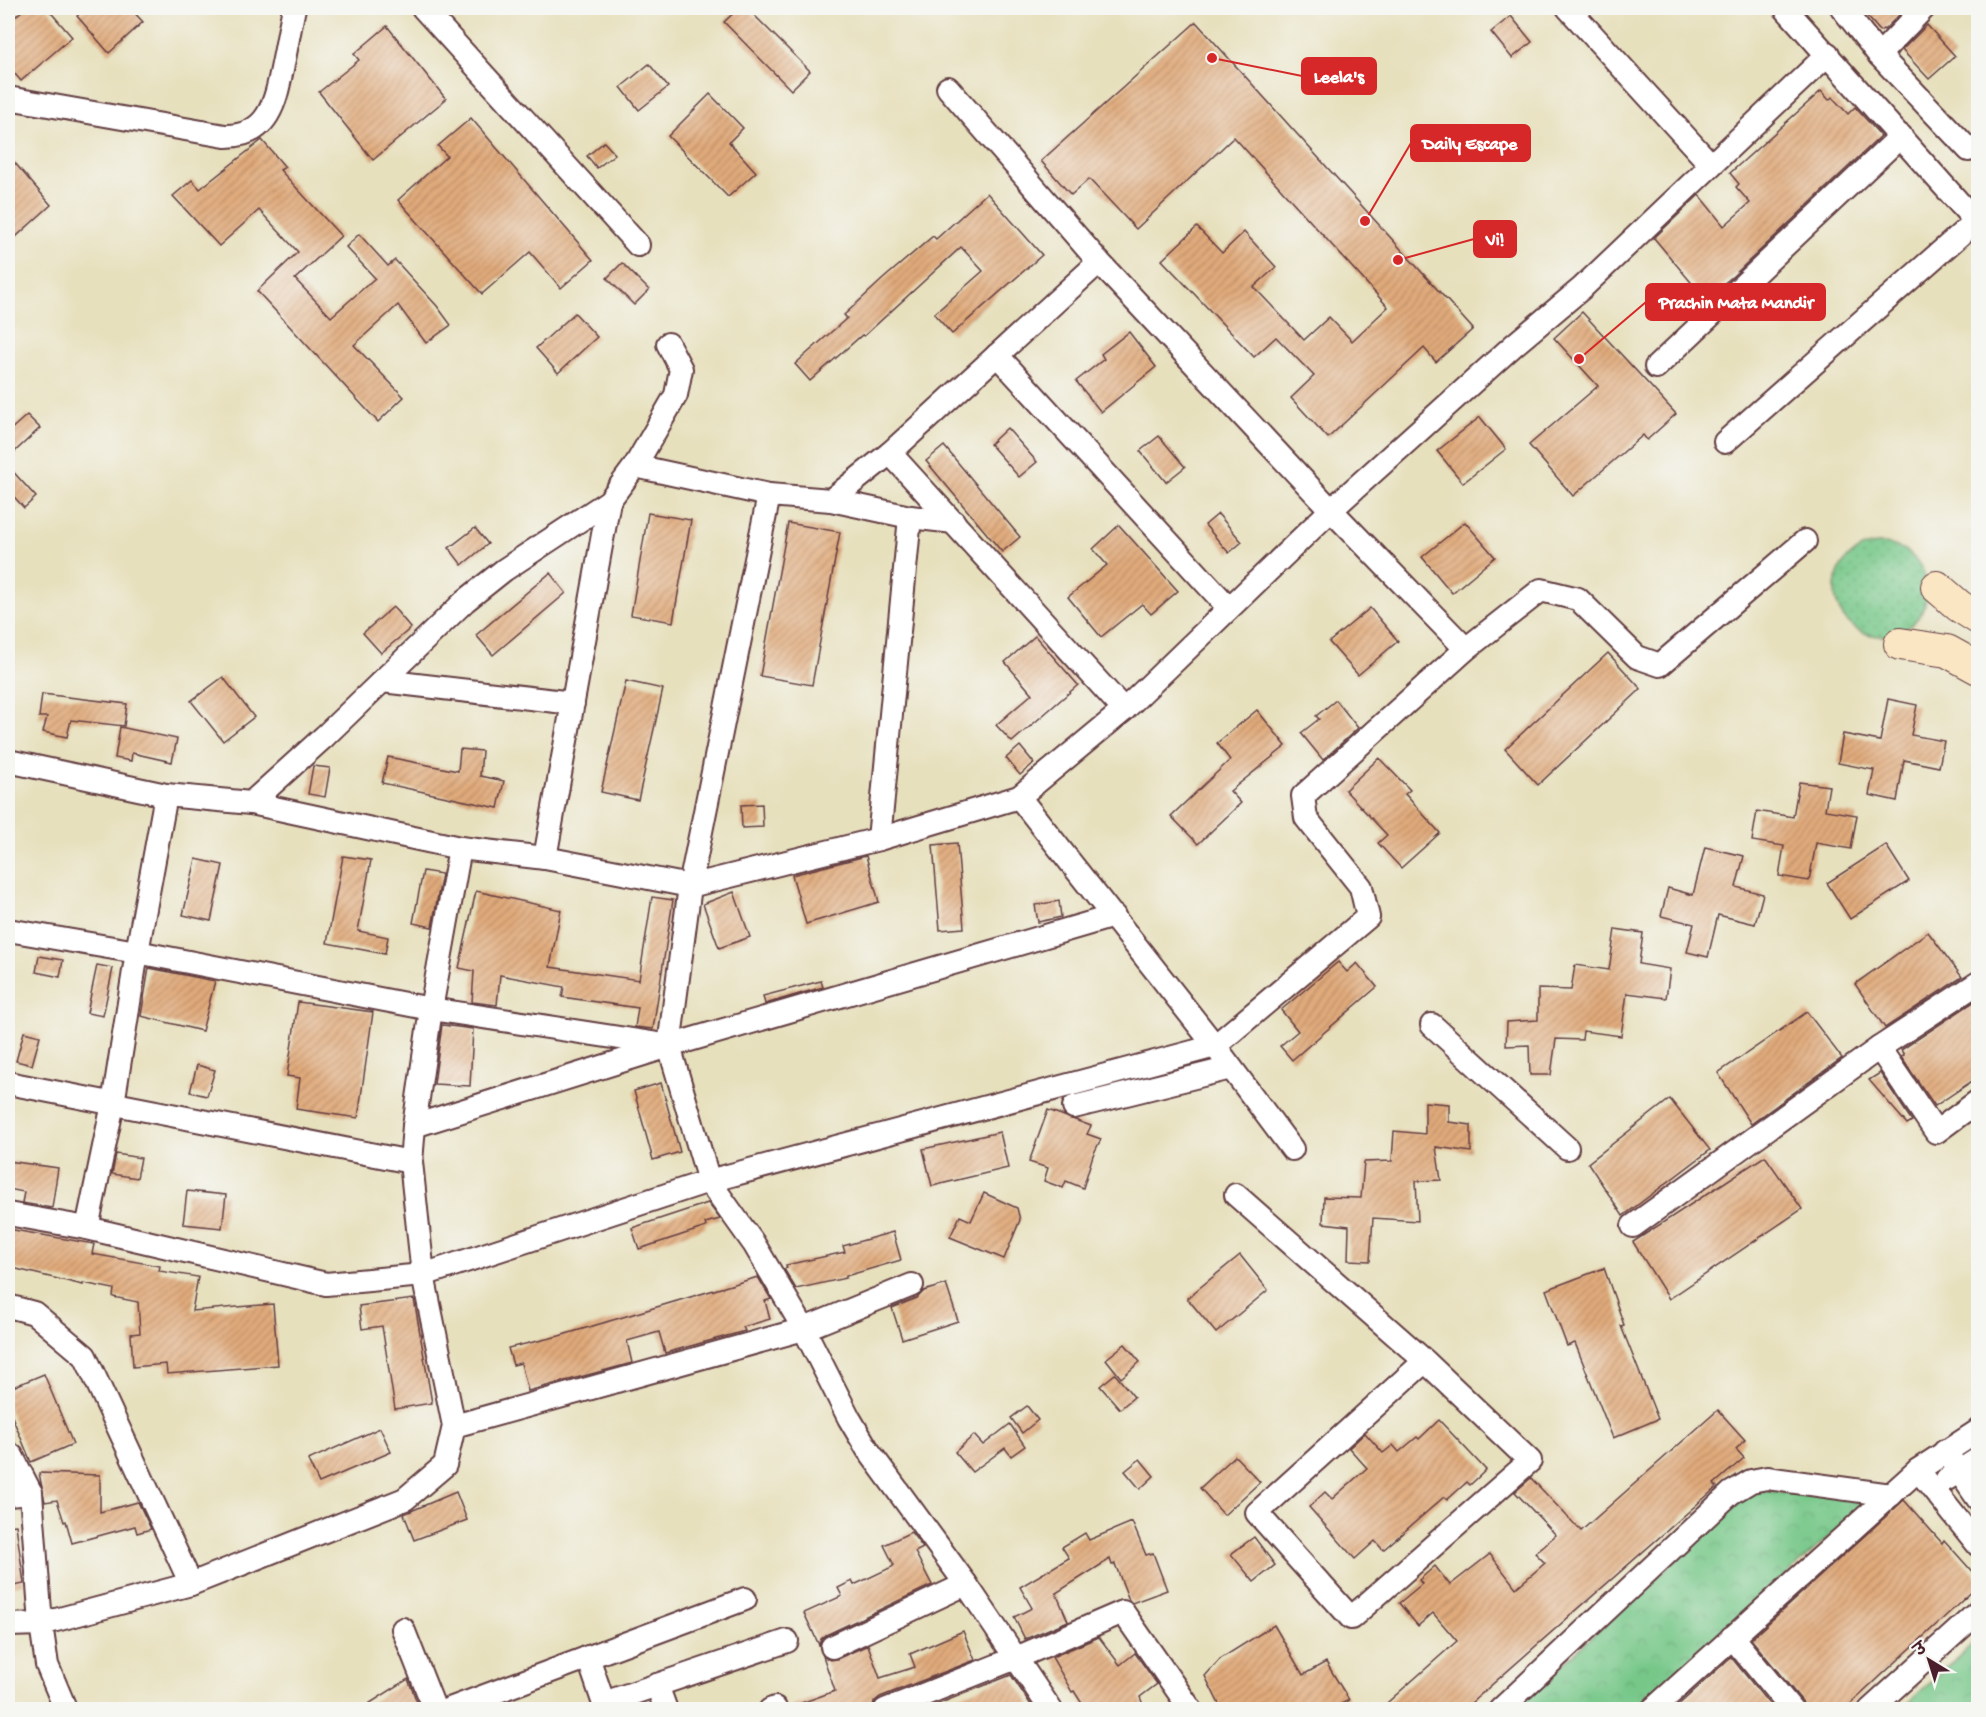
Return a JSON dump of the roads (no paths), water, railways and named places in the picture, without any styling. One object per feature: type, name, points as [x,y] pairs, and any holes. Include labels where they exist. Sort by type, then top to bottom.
[{"type":"main road","points":[[1938,587],[1959,606],[1978,618]]},
{"type":"main road","points":[[1900,644],[1947,651],[1978,668]]},
{"type":"street","points":[[8,98],[225,136],[239,136],[251,132],[262,122],[273,104],[294,8]]},
{"type":"street","points":[[423,8],[638,245]]},
{"type":"street","points":[[1568,8],[1711,165]]},
{"type":"street","points":[[1725,442],[1978,221],[1785,8]]},
{"type":"street","points":[[1842,8],[1879,55],[1969,150]]},
{"type":"street","points":[[1879,55],[1924,8]]},
{"type":"street","points":[[8,761],[166,795],[251,803],[460,848],[545,858],[690,886],[879,839],[1019,797],[1124,710],[1228,607],[1331,510],[1514,345],[1582,288],[1828,54]]},
{"type":"street","points":[[948,88],[1100,262],[1331,510],[1466,649]]},
{"type":"street","points":[[1656,367],[1900,136]]},
{"type":"street","points":[[831,500],[890,453],[1100,262]]},
{"type":"street","points":[[251,803],[465,601],[609,501],[635,466],[676,395],[681,369],[668,344]]},
{"type":"street","points":[[997,355],[1228,607]]},
{"type":"street","points":[[890,453],[1124,710]]},
{"type":"street","points":[[635,466],[768,495],[831,500],[910,517],[954,522]]},
{"type":"street","points":[[768,495],[690,886],[669,1046],[709,1181],[754,1244],[804,1329],[849,1418],[868,1450],[966,1584],[1051,1710]]},
{"type":"street","points":[[545,858],[609,501]]},
{"type":"street","points":[[879,839],[910,517]]},
{"type":"street","points":[[8,1214],[87,1228],[326,1284],[423,1275],[709,1181],[1215,1046],[1368,916],[1361,887],[1306,818],[1303,796],[1466,649],[1541,590],[1578,599],[1637,657],[1660,665],[1805,541]]},
{"type":"street","points":[[382,681],[573,703]]},
{"type":"street","points":[[87,1228],[113,1104],[137,952],[166,795]]},
{"type":"street","points":[[1019,797],[1215,1046],[1292,1149]]},
{"type":"street","points":[[8,1625],[41,1624],[191,1584],[405,1499],[445,1465],[454,1426],[423,1275],[411,1162],[431,1009],[460,848]]},
{"type":"street","points":[[414,1126],[669,1046],[1114,916]]},
{"type":"street","points":[[8,930],[137,952],[431,1009],[669,1046]]},
{"type":"street","points":[[1633,1226],[1879,1048],[1978,983]]},
{"type":"street","points":[[1432,1025],[1567,1148]]},
{"type":"street","points":[[1879,1048],[1936,1132],[1978,1101]]},
{"type":"street","points":[[1074,1107],[1231,1068]]},
{"type":"street","points":[[8,1083],[411,1162]]},
{"type":"street","points":[[1236,1196],[1425,1361],[1530,1461],[1351,1618],[1257,1513],[1425,1361]]},
{"type":"street","points":[[454,1426],[804,1329],[912,1285]]},
{"type":"street","points":[[8,1306],[34,1313],[85,1356],[191,1584]]},
{"type":"street","points":[[1652,1710],[1918,1470],[1978,1431]]},
{"type":"street","points":[[1945,1451],[1978,1499]]},
{"type":"street","points":[[8,1453],[12,1456],[31,1493],[41,1624],[47,1665],[65,1708]]},
{"type":"street","points":[[1933,1489],[1978,1459]]},
{"type":"street","points":[[1918,1470],[1978,1545]]},
{"type":"street","points":[[1500,1710],[1731,1493],[1751,1481],[1767,1478],[1891,1495]]},
{"type":"street","points":[[8,1495],[31,1493]]},
{"type":"street","points":[[832,1647],[966,1584]]},
{"type":"street","points":[[447,1710],[745,1599]]},
{"type":"street","points":[[885,1710],[1123,1612],[1191,1710]]},
{"type":"street","points":[[1870,1710],[1978,1612]]},
{"type":"street","points":[[402,1629],[435,1710]]},
{"type":"street","points":[[1732,1637],[1792,1710]]},
{"type":"street","points":[[588,1657],[605,1706],[657,1685],[787,1641]]},
{"type":"street","points":[[657,1685],[666,1710]]},
{"type":"place","name":"Leela's","points":[[1212,58]]},
{"type":"place","name":"Daily Escape","points":[[1365,221]]},
{"type":"place","name":"Vi!","points":[[1398,260]]},
{"type":"place","name":"Prachin Mata Mandir","points":[[1579,359]]}]
